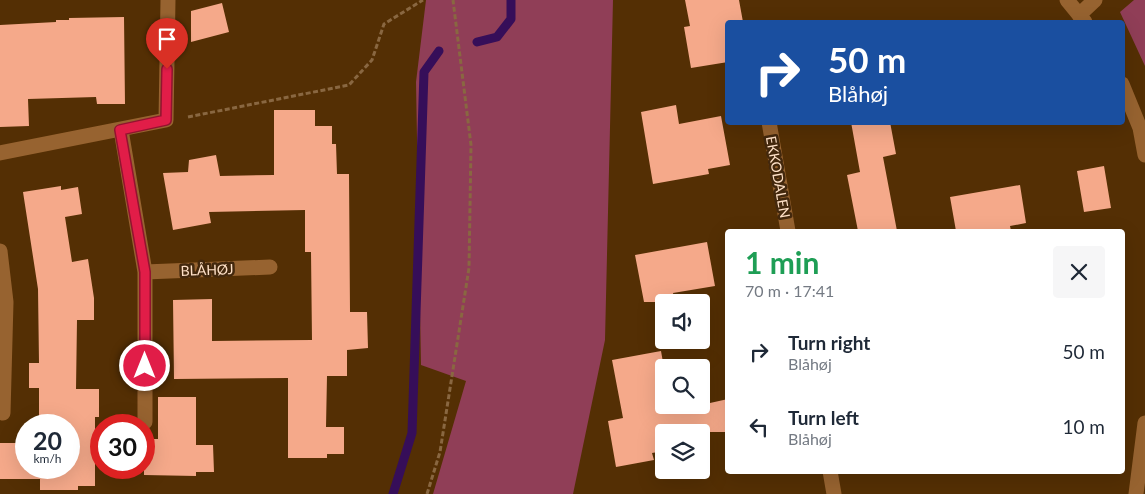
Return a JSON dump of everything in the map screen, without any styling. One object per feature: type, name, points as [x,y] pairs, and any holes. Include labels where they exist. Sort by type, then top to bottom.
[{"type":"street","points":[[0,153],[166,120],[168,0]]},
{"type":"street","points":[[1067,0],[1082,19],[1096,0]]},
{"type":"street","points":[[1125,91],[1140,128],[1145,155]]},
{"type":"street","name":"EKKODALEN","points":[[770,125],[788,229]]},
{"type":"street","points":[[120,130],[145,272],[145,414]]},
{"type":"street","points":[[0,251],[6,302],[3,413]]},
{"type":"street","name":"BLÅHØJ","points":[[145,272],[270,267]]},
{"type":"street","points":[[1136,494],[1145,423]]},
{"type":"street","points":[[831,474],[834,494]]},
{"type":"path","points":[[166,120],[349,85],[372,60],[384,24],[423,0]]},
{"type":"path","points":[[427,494],[440,452],[469,268],[470,145],[452,0]]},
{"type":"shaded area","points":[[426,0],[613,0],[605,340],[573,494],[433,494],[466,381],[421,365],[416,82]]},
{"type":"shaded area","points":[[1134,0],[1145,0],[1145,66],[1125,20],[1120,12]]},
{"type":"building","points":[[685,0],[739,0],[743,20],[725,20],[725,62],[691,68],[684,27],[690,26]]},
{"type":"building","points":[[222,3],[229,32],[191,42],[191,11]]},
{"type":"building","points":[[124,17],[125,104],[97,104],[96,97],[28,99],[29,126],[0,127],[0,25],[56,22],[56,20],[69,20],[69,18]]},
{"type":"building","points":[[676,105],[679,124],[721,116],[730,165],[708,169],[709,174],[653,184],[641,112]]},
{"type":"building","points":[[274,110],[315,110],[315,126],[332,126],[332,144],[336,144],[337,174],[349,174],[350,312],[367,312],[368,348],[347,350],[347,376],[327,376],[326,427],[344,427],[344,454],[327,454],[327,458],[288,458],[288,378],[174,379],[173,300],[212,299],[212,341],[312,340],[311,252],[305,252],[305,210],[209,212],[211,223],[173,230],[163,173],[188,172],[189,160],[216,155],[220,176],[274,175]]},
{"type":"building","points":[[852,125],[891,125],[896,154],[883,157],[897,229],[858,229],[847,175],[860,172]]},
{"type":"building","points":[[1104,166],[1111,208],[1084,212],[1077,171]]},
{"type":"building","points":[[1020,185],[1026,223],[1010,226],[1011,229],[956,229],[950,197]]},
{"type":"building","points":[[61,186],[61,190],[78,187],[82,214],[65,217],[72,262],[88,259],[94,298],[94,320],[77,320],[76,389],[99,389],[99,414],[90,414],[90,479],[95,479],[95,486],[78,486],[78,490],[40,490],[40,479],[80,479],[80,414],[39,414],[39,388],[29,388],[29,363],[39,363],[38,289],[23,192]]},
{"type":"building","points":[[707,242],[715,286],[673,294],[655,294],[655,302],[644,302],[635,255]]},
{"type":"building","points":[[661,351],[662,359],[655,359],[655,414],[710,414],[710,403],[725,400],[725,432],[710,432],[710,424],[655,424],[655,452],[652,453],[654,460],[616,467],[608,421],[623,418],[612,360]]},
{"type":"building","points":[[158,397],[196,397],[196,445],[213,445],[214,472],[196,472],[196,476],[155,475],[155,439],[158,439]]},
{"type":"building","points":[[0,443],[15,443],[15,479],[0,479]]},
{"type":"waterway","points":[[477,42],[497,37],[511,19],[511,0]]},
{"type":"waterway","points":[[393,494],[412,433],[424,72],[439,51]]},
{"type":"route","points":[[145,366],[145,272],[120,130],[166,120],[167,69]]}]
